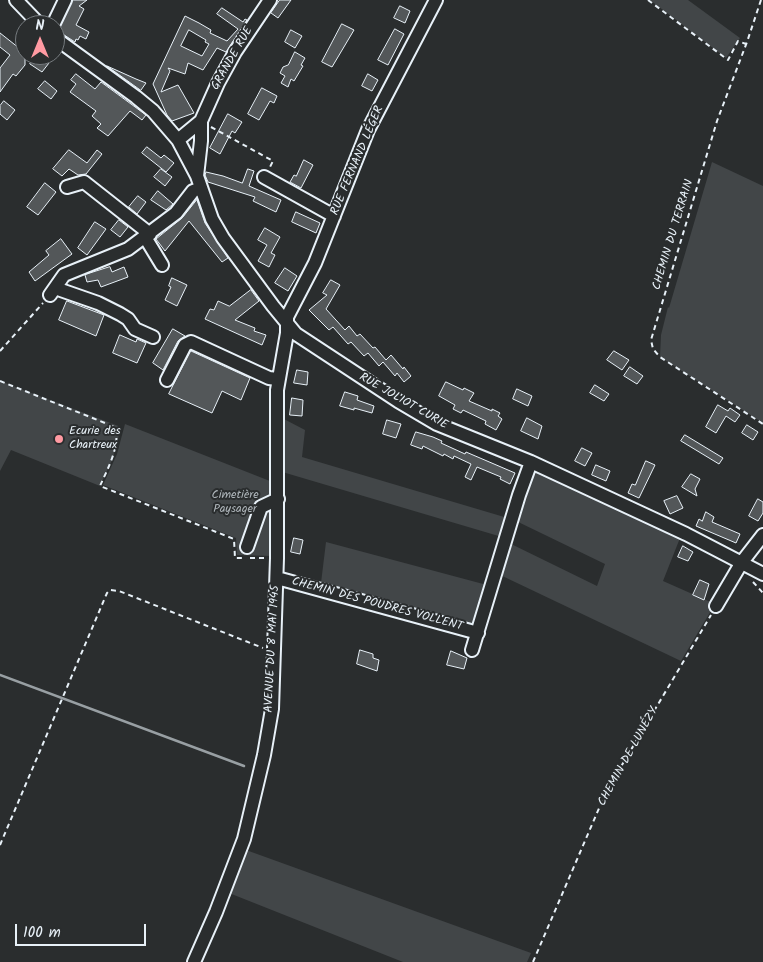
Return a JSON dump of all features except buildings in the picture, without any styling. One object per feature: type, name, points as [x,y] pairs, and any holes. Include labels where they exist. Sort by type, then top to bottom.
[{"type":"street","points":[[16,0],[30,15]]},
{"type":"street","points":[[58,15],[65,0]]},
{"type":"street","name":"GRANDE RUE","points":[[199,182],[201,121],[218,83],[235,52],[270,0]]},
{"type":"street","name":"RUE FERNAND LÉGER","points":[[287,324],[287,317],[315,263],[368,130],[436,0]]},
{"type":"street","name":"RUE JOLIOT CURIE","points":[[65,45],[153,111],[178,140],[199,182],[212,219],[223,238],[296,334],[398,401],[437,424],[531,462],[686,534],[763,574]]},
{"type":"street","name":"GRANDE RUE","points":[[178,140],[201,121]]},
{"type":"street","points":[[264,177],[334,216]]},
{"type":"street","points":[[67,187],[84,182],[147,236],[162,265]]},
{"type":"street","points":[[153,337],[135,329],[128,319],[98,303],[52,292],[64,275],[128,249],[147,236],[176,213],[199,182]]},
{"type":"street","name":"AVENUE DU 8 MAI 1945","points":[[194,962],[216,912],[244,839],[266,746],[272,709],[277,578],[278,379],[288,333],[287,324]]},
{"type":"street","points":[[167,380],[184,344],[190,342],[269,378],[278,379]]},
{"type":"street","name":"CHEMIN DES POUDRES VOLLENT","points":[[472,650],[519,495],[531,462]]},
{"type":"street","points":[[247,546],[261,507],[278,499]]},
{"type":"street","points":[[716,606],[742,562],[763,535]]},
{"type":"street","name":"CHEMIN DES POUDRES VOLLENT","points":[[277,578],[478,633]]},
{"type":"path","points":[[648,0],[728,60],[738,41],[746,44]]},
{"type":"path","name":"CHEMIN DU TERRAIN","points":[[761,0],[717,121],[650,340],[653,350],[660,357],[763,424]]},
{"type":"path","points":[[217,130],[273,161],[264,177]]},
{"type":"path","points":[[0,351],[52,292]]},
{"type":"path","points":[[0,381],[115,427],[117,432],[113,458],[100,486],[234,539],[235,558],[277,558]]},
{"type":"path","points":[[0,845],[110,590],[119,591],[274,652]]},
{"type":"path","name":"CHEMIN DE LUNÉZY","points":[[533,962],[606,792],[716,606]]},
{"type":"green space","points":[[650,0],[688,0],[740,38],[726,58]]},
{"type":"green space","points":[[712,162],[763,186],[763,423],[660,357],[661,335],[668,307]]},
{"type":"green space","name":"Ecurie des Chartreux","points":[[0,381],[121,427],[113,458],[100,486],[11,450],[0,471]]},
{"type":"green space","points":[[280,417],[305,430],[302,457],[511,519],[532,468],[680,538],[663,581],[715,604],[681,661],[496,573],[505,541],[597,586],[605,564],[512,519],[502,537],[279,471]]},
{"type":"green space","name":"Cimetière Paysager","points":[[125,424],[275,483],[272,556],[237,555],[236,538],[103,485],[117,454]]},
{"type":"green space","points":[[326,542],[487,585],[479,628],[321,583]]},
{"type":"green space","points":[[246,850],[531,953],[527,962],[403,962],[229,893]]},
{"type":"waterway","points":[[0,675],[244,766]]},
{"type":"place","name":"Ecurie des Chartreux","points":[[59,439]]}]
